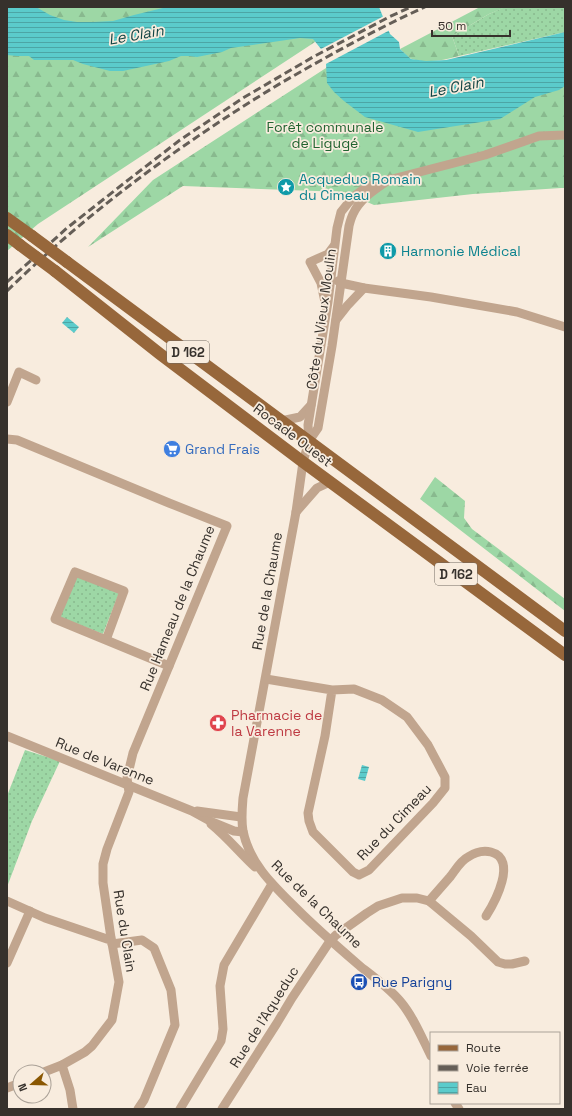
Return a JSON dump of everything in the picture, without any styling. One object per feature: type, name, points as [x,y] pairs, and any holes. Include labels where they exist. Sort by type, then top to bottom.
[{"type":"main road","name":"Rocade Ouest","points":[[7,218],[565,631]]},
{"type":"main road","name":"Rocade Ouest","points":[[7,235],[160,354],[303,462],[565,655]]},
{"type":"street","name":"Côte du Vieux Moulin","points":[[309,441],[308,425],[337,228],[341,212],[349,202],[365,188],[377,183],[485,154],[539,136],[565,135]]},
{"type":"street","name":"Côte du Vieux Moulin","points":[[309,441],[318,428],[336,320],[349,226],[353,213],[370,193],[390,179]]},
{"type":"street","points":[[326,310],[321,283],[310,262],[328,254],[335,245]]},
{"type":"street","points":[[331,276],[341,284],[426,296],[517,312],[565,327]]},
{"type":"street","points":[[336,320],[364,288]]},
{"type":"street","points":[[7,402],[19,372],[36,380]]},
{"type":"street","name":"Côte du Vieux Moulin","points":[[281,421],[300,417],[311,405]]},
{"type":"street","name":"Rue Hameau de la Chaume","points":[[7,439],[17,440],[169,504],[227,526],[133,753],[127,778],[128,786]]},
{"type":"street","name":"Rue de la Chaume","points":[[309,441],[303,462],[296,512],[243,798],[241,818],[243,832],[247,845],[265,877],[330,941],[400,1001],[430,1054]]},
{"type":"street","points":[[296,512],[317,488],[330,482]]},
{"type":"street","points":[[106,640],[124,591],[75,572],[55,618],[106,640],[169,666]]},
{"type":"street","name":"Rue du Cimeau","points":[[266,679],[332,690],[354,688],[382,700],[407,716],[428,745],[445,777],[445,788],[433,803],[369,870],[359,875],[353,872],[313,832],[309,821],[308,813],[332,690]]},
{"type":"street","name":"Rue de Varenne","points":[[7,736],[192,811],[212,822],[243,832]]},
{"type":"street","name":"Rue du Clain","points":[[52,1069],[80,1055],[92,1046],[112,1020],[119,982],[111,941],[103,883],[103,864],[107,849],[129,792],[128,786]]},
{"type":"street","name":"Rue de Varenne","points":[[192,811],[241,818]]},
{"type":"street","name":"Rue de Varenne","points":[[192,811],[222,833],[265,877]]},
{"type":"street","points":[[486,916],[494,902],[504,873],[502,861],[495,854],[490,852],[478,853],[466,857],[429,901],[471,936],[498,962],[512,964],[525,961]]},
{"type":"street","points":[[180,1109],[221,1041],[223,1029],[220,986],[224,965],[272,884]]},
{"type":"street","name":"Rue de l'Aqueduc","points":[[222,1109],[330,941],[336,935],[378,906],[402,898],[418,898],[429,901]]},
{"type":"street","points":[[7,901],[45,918],[111,941],[142,940],[154,948],[171,990],[176,1025],[144,1100],[138,1109]]},
{"type":"street","points":[[7,963],[30,911]]},
{"type":"street","points":[[62,1065],[70,1090],[73,1109]]},
{"type":"green space","points":[[7,7],[357,7],[325,29],[315,42],[38,224],[7,251]]},
{"type":"green space","points":[[480,7],[506,7],[489,14],[452,36],[459,56],[441,60],[424,61],[410,58],[400,49]]},
{"type":"green space","points":[[505,7],[565,7],[565,32],[459,56],[452,36],[489,14]]},
{"type":"green space","name":"Forêt communale de Ligugé","points":[[326,68],[565,79],[565,188],[473,194],[374,205],[344,192],[183,186],[88,247],[153,180]]},
{"type":"green space","points":[[435,477],[465,501],[464,518],[472,529],[565,599],[565,611],[420,499]]},
{"type":"green space","points":[[77,576],[119,593],[103,634],[60,617]]},
{"type":"green space","points":[[25,750],[60,761],[32,821],[7,887],[7,796]]},
{"type":"water","name":"Le Clain","points":[[7,7],[36,7],[50,15],[64,20],[93,22],[113,21],[167,7],[379,7],[390,34],[399,42],[400,49],[411,59],[426,61],[446,60],[565,32],[565,86],[559,90],[535,97],[500,119],[418,132],[365,117],[344,101],[327,83],[326,64],[321,49],[313,39],[300,38],[231,48],[222,52],[197,57],[181,56],[169,61],[123,71],[110,71],[73,60],[34,60],[29,56],[7,55]]},
{"type":"water","points":[[67,317],[79,327],[74,333],[62,323]]},
{"type":"water","points":[[362,765],[369,767],[365,781],[358,779]]},
{"type":"pier","points":[[384,16],[390,30],[324,65],[319,50]]},
{"type":"railway","points":[[7,282],[67,228],[180,140],[243,98],[313,57],[411,7]]},
{"type":"railway","points":[[7,291],[71,233],[104,206],[138,179],[208,129],[316,63],[425,7]]},
{"type":"place","name":"Acqueduc Romain du Cimeau","points":[[286,187]]},
{"type":"place","name":"Harmonie Médical","points":[[388,251]]},
{"type":"place","name":"Grand Frais","points":[[172,449]]},
{"type":"place","name":"Pharmacie de la Varenne","points":[[218,723]]},
{"type":"place","name":"Rue Parigny","points":[[359,982]]}]
